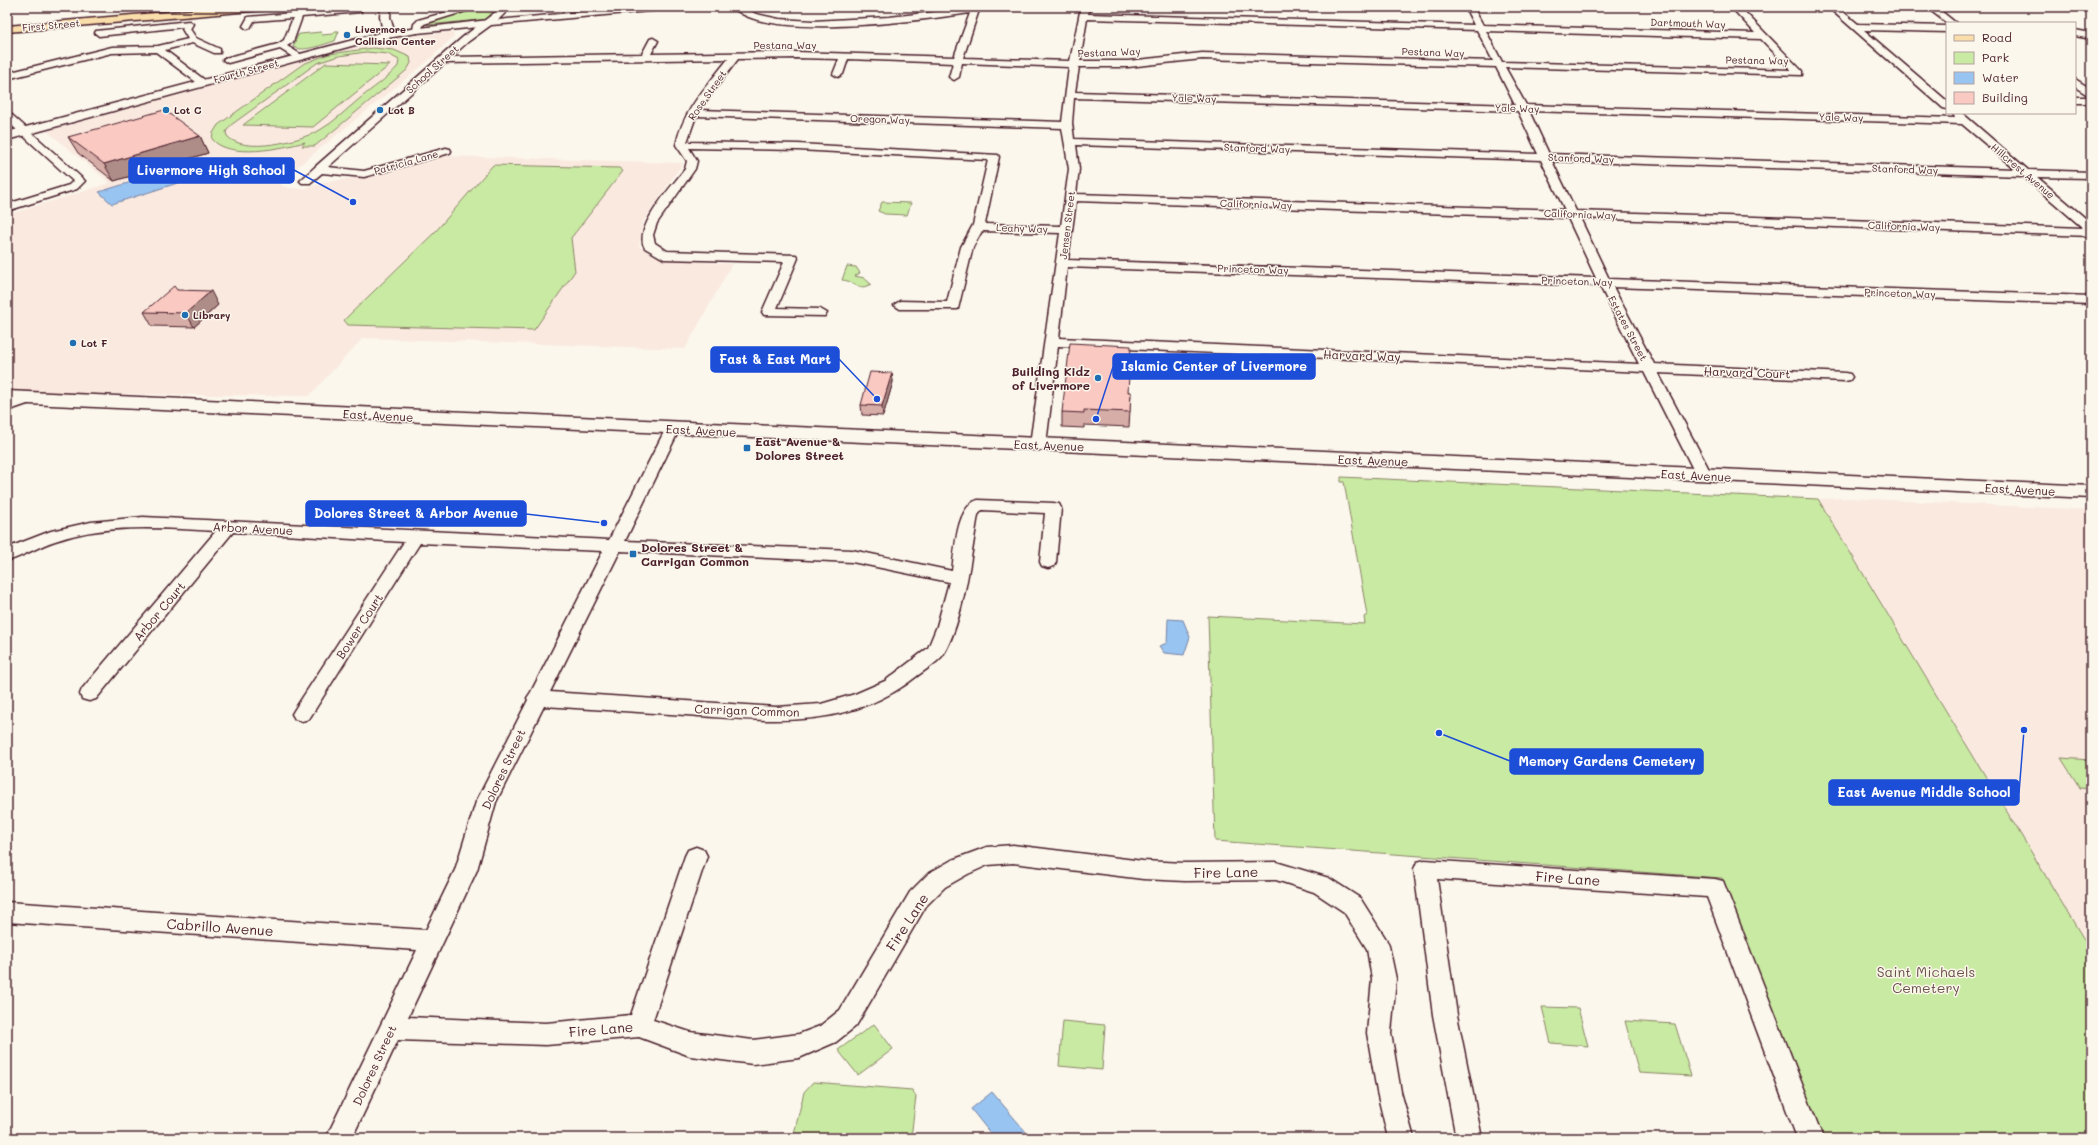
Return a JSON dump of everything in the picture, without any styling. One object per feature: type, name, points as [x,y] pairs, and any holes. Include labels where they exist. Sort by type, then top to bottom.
[{"type":"main road","name":"First Street","points":[[7,24],[202,7]]},
{"type":"main road","name":"First Street","points":[[7,29],[254,16]]},
{"type":"main road","name":"East Avenue","points":[[7,397],[2091,492]]},
{"type":"street","points":[[386,7],[385,17],[389,34]]},
{"type":"street","points":[[418,30],[418,24],[421,22],[475,7]]},
{"type":"street","name":"School Street","points":[[306,181],[466,39],[489,23],[507,7]]},
{"type":"street","points":[[489,23],[661,7]]},
{"type":"street","points":[[737,7],[752,16],[777,20],[820,23],[868,21],[976,8],[958,60],[954,77]]},
{"type":"street","name":"Estates Street","points":[[1469,7],[1497,65],[1522,108],[1604,282],[1704,475]]},
{"type":"street","points":[[1735,7],[1763,36]]},
{"type":"street","points":[[1832,7],[1946,105]]},
{"type":"street","points":[[1930,7],[1951,22]]},
{"type":"street","points":[[254,16],[299,15],[358,10]]},
{"type":"street","name":"Dartmouth Way","points":[[1084,11],[1479,27],[1763,36]]},
{"type":"street","name":"Jensen Street","points":[[1038,444],[1069,197],[1074,169],[1074,156],[1067,125],[1074,64],[1084,11]]},
{"type":"street","points":[[228,60],[281,46],[288,42],[299,15]]},
{"type":"street","name":"Fourth Street","points":[[7,136],[203,82],[389,34],[489,23]]},
{"type":"street","points":[[99,33],[189,24],[186,29],[193,40],[218,53],[238,66]]},
{"type":"street","points":[[1855,27],[1946,29]]},
{"type":"street","points":[[2076,33],[2091,36]]},
{"type":"street","name":"Pestana Way","points":[[442,60],[845,56],[1074,64],[1128,64],[1202,56],[1799,73],[1763,36]]},
{"type":"street","points":[[7,76],[112,50],[158,49],[193,40]]},
{"type":"street","points":[[644,57],[653,41]]},
{"type":"street","points":[[281,46],[299,57]]},
{"type":"street","points":[[158,49],[203,82]]},
{"type":"street","name":"Rose Street","points":[[681,140],[692,113],[735,56]]},
{"type":"street","points":[[838,74],[845,56]]},
{"type":"street","points":[[2076,83],[2091,94]]},
{"type":"street","name":"Yale Way","points":[[1070,94],[1965,121]]},
{"type":"street","points":[[1936,96],[1946,96]]},
{"type":"street","points":[[2076,100],[2091,100]]},
{"type":"street","name":"Oregon Way","points":[[692,113],[1067,125]]},
{"type":"street","name":"Hillcrest Avenue","points":[[1957,114],[2091,229]]},
{"type":"street","points":[[7,116],[79,181],[74,187],[7,208]]},
{"type":"street","points":[[681,140],[994,158],[978,227],[967,247],[953,306],[900,305]]},
{"type":"street","points":[[681,140],[692,161],[690,169],[651,223],[647,235],[649,245],[664,255],[792,258],[769,312],[820,313]]},
{"type":"street","name":"Stanford Way","points":[[1071,142],[2091,175]]},
{"type":"street","name":"Patricia Lane","points":[[319,169],[364,174],[446,151]]},
{"type":"street","name":"California Way","points":[[1069,197],[2091,232]]},
{"type":"street","name":"Leahy Way","points":[[978,227],[1066,230]]},
{"type":"street","name":"Princeton Way","points":[[1062,262],[2091,300]]},
{"type":"street","name":"Harvard Way","points":[[1052,342],[1649,368]]},
{"type":"street","name":"Harvard Court","points":[[1649,368],[1845,377]]},
{"type":"street","points":[[7,408],[32,398]]},
{"type":"street","name":"Dolores Street","points":[[339,1138],[466,870],[486,802],[536,698],[614,547],[673,428]]},
{"type":"street","name":"Carrigan Common","points":[[536,698],[776,714],[821,711],[860,700],[892,686],[935,652],[946,626],[959,578],[970,513],[978,505],[1053,508],[1048,562]]},
{"type":"street","name":"Arbor Avenue","points":[[11,553],[51,536],[91,527],[143,522],[614,547]]},
{"type":"street","name":"Arbor Court","points":[[89,694],[229,527]]},
{"type":"street","name":"Bower Court","points":[[302,714],[415,537]]},
{"type":"street","points":[[614,547],[852,556],[880,559],[909,568],[959,578]]},
{"type":"street","name":"Fire Lane","points":[[392,1028],[546,1034],[639,1026],[690,1044],[753,1052],[799,1046],[828,1034],[848,1018],[918,899],[937,880],[960,867],[987,856],[1013,854],[1135,869],[1185,872],[1276,871],[1321,885],[1352,905],[1378,946],[1384,979],[1379,1033],[1389,1092],[1401,1138]]},
{"type":"street","points":[[639,1026],[696,856]]},
{"type":"street","name":"Fire Lane","points":[[1469,1138],[1445,1015],[1425,869],[1715,888],[1810,1138]]},
{"type":"street","name":"Cabrillo Avenue","points":[[7,912],[433,941]]},
{"type":"shaded area","points":[[448,32],[453,33],[454,36],[429,60],[280,181],[282,186],[303,189],[325,182],[375,175],[442,156],[683,163],[643,222],[639,246],[653,255],[670,260],[732,264],[685,349],[363,338],[309,396],[7,393],[7,215],[110,183],[47,131],[361,45],[390,39]]},
{"type":"shaded area","points":[[1849,498],[2091,510],[2091,951],[1818,499]]},
{"type":"green space","points":[[481,7],[502,7],[489,19],[427,25],[425,22]]},
{"type":"green space","points":[[335,31],[339,31],[335,41],[308,49],[297,49],[293,47],[298,35],[300,34],[321,32],[322,35],[333,34]]},
{"type":"green space","points":[[373,48],[394,50],[410,57],[411,63],[407,70],[315,146],[302,146],[305,142],[257,151],[243,151],[220,145],[212,139],[213,133],[218,125],[303,64],[329,54]],"holes":[[[366,52],[388,54],[399,60],[398,66],[394,71],[335,120],[320,130],[286,142],[259,145],[246,145],[235,142],[227,136],[226,132],[231,125],[317,63],[339,56]]]},
{"type":"green space","points":[[326,63],[390,65],[313,127],[243,125]]},
{"type":"green space","points":[[493,165],[619,168],[623,171],[571,238],[575,271],[534,330],[348,325],[344,320],[435,232]]},
{"type":"green space","points":[[882,202],[911,203],[907,215],[885,214],[878,211]]},
{"type":"green space","points":[[847,266],[856,267],[860,273],[855,276],[864,278],[871,284],[859,287],[842,280]]},
{"type":"green space","name":"Saint Michaels Cemetery","points":[[1341,477],[1818,499],[2091,951],[2091,1138],[1819,1138],[1722,878],[1215,841],[1208,616],[1365,624],[1364,617],[1367,615],[1344,482],[1341,482]]},
{"type":"green space","points":[[2061,758],[2091,760],[2091,789],[2080,788]]},
{"type":"green space","points":[[1542,1007],[1578,1008],[1588,1046],[1551,1043]]},
{"type":"green space","points":[[1063,1021],[1105,1025],[1102,1070],[1059,1066]]},
{"type":"green space","points":[[1625,1021],[1675,1024],[1691,1076],[1639,1073]]},
{"type":"green space","points":[[874,1024],[893,1049],[858,1075],[838,1050]]},
{"type":"green space","points":[[813,1082],[912,1090],[916,1096],[911,1138],[793,1138],[804,1092]]},
{"type":"water","points":[[170,170],[187,180],[112,204],[99,192]]},
{"type":"water","points":[[1168,619],[1183,620],[1190,637],[1184,655],[1164,653],[1159,646],[1167,643]]},
{"type":"water","points":[[992,1092],[1026,1132],[1019,1138],[994,1138],[971,1109]]},
{"type":"building","points":[[164,110],[200,136],[104,164],[68,137]]},
{"type":"building","points":[[174,286],[177,290],[211,291],[186,313],[144,312]]},
{"type":"building","points":[[1070,343],[1131,346],[1128,392],[1131,392],[1130,412],[1084,410],[1084,413],[1062,412]]},
{"type":"building","points":[[870,372],[892,373],[882,406],[861,405]]},
{"type":"place","name":"Livermore Collision Center","points":[[347,35]]},
{"type":"place","name":"Lot C","points":[[166,110]]},
{"type":"place","name":"Lot B","points":[[380,110]]},
{"type":"place","name":"Livermore High School","points":[[353,202]]},
{"type":"place","name":"Library","points":[[185,315]]},
{"type":"place","name":"Lot F","points":[[73,343]]},
{"type":"place","name":"Building Kidz of Livermore","points":[[1098,378]]},
{"type":"place","name":"Fast & East Mart","points":[[877,399]]},
{"type":"place","name":"Islamic Center of Livermore","points":[[1096,419]]},
{"type":"place","name":"East Avenue & Dolores Street","points":[[747,448]]},
{"type":"place","name":"Dolores Street & Arbor Avenue","points":[[604,523]]},
{"type":"place","name":"Dolores Street & Carrigan Common","points":[[633,554]]},
{"type":"place","name":"East Avenue Middle School","points":[[2024,730]]},
{"type":"place","name":"Memory Gardens Cemetery","points":[[1439,733]]}]
